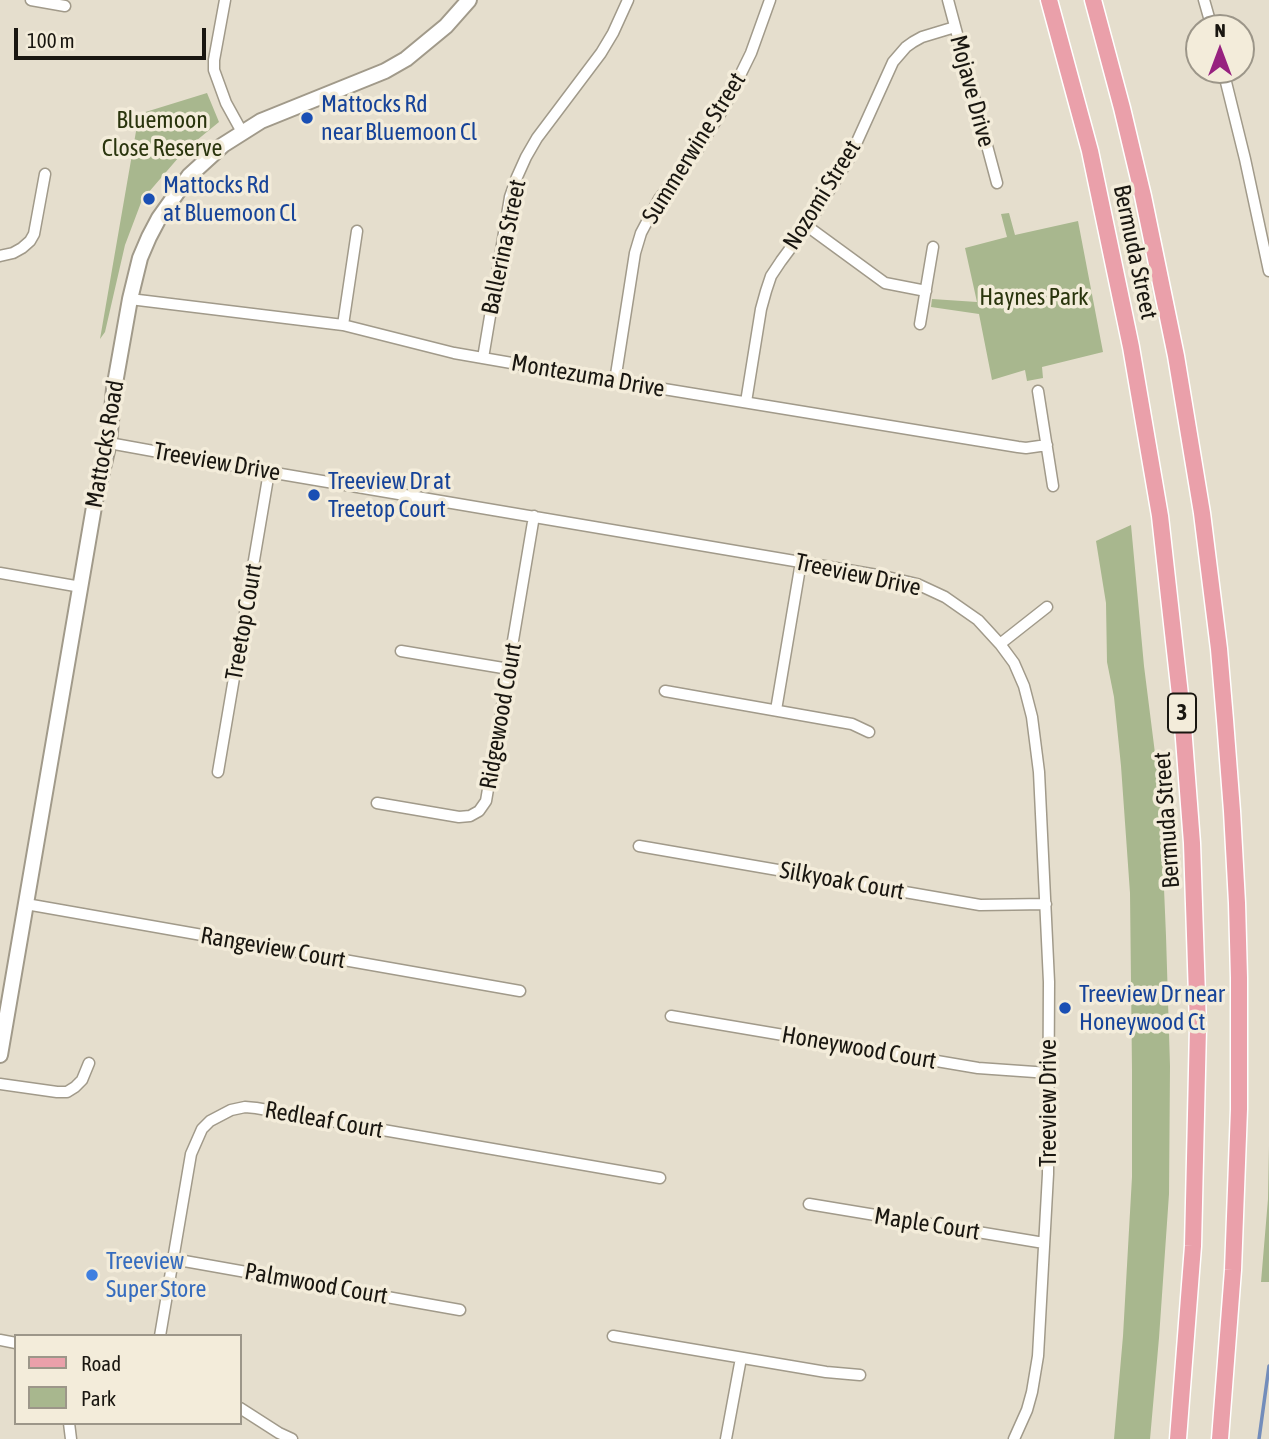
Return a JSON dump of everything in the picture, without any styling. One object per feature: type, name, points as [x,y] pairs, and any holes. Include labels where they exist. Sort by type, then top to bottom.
[{"type":"main road","name":"Bermuda Street","points":[[1049,0],[1090,151],[1132,347],[1160,516],[1182,713],[1194,884],[1198,1027],[1193,1246],[1178,1439]]},
{"type":"main road","name":"Bermuda Street","points":[[1093,0],[1143,196],[1176,356],[1202,513],[1219,649],[1232,811],[1240,1004],[1240,1109],[1233,1270],[1220,1439]]},
{"type":"street","points":[[31,0],[65,6]]},
{"type":"street","points":[[225,0],[214,65],[215,75],[242,132]]},
{"type":"street","name":"Mattocks Road","points":[[1,1047],[95,501],[109,443],[114,389],[130,299],[140,258],[149,237],[173,196],[189,176],[206,159],[242,132],[283,110],[347,87],[395,65],[428,42],[469,0]]},
{"type":"street","name":"Ballerina Street","points":[[483,358],[510,197],[517,177],[537,138],[601,53],[628,0]]},
{"type":"street","name":"Summerwine Street","points":[[615,381],[635,253],[641,233],[659,199],[698,149],[726,106],[751,53],[770,0]]},
{"type":"street","name":"Mojave Drive","points":[[948,0],[997,183]]},
{"type":"street","name":"Nozomi Street","points":[[746,402],[771,276],[807,226],[849,158],[893,62],[913,42],[955,27]]},
{"type":"street","points":[[1226,84],[1269,271]]},
{"type":"street","points":[[0,256],[22,248],[34,234],[45,174]]},
{"type":"street","points":[[807,226],[885,283],[926,291]]},
{"type":"street","points":[[343,325],[356,231]]},
{"type":"street","points":[[920,324],[933,247]]},
{"type":"street","name":"Montezuma Drive","points":[[130,299],[343,325],[454,353],[615,381],[1018,447],[1046,445]]},
{"type":"street","points":[[1038,391],[1053,486]]},
{"type":"street","name":"Treeview Drive","points":[[109,443],[883,576],[917,584],[945,597],[978,620],[1000,644],[1014,663],[1024,686],[1032,717],[1039,772],[1049,982],[1048,1174],[1035,1377],[1027,1410],[1014,1439]]},
{"type":"street","name":"Treetop Court","points":[[218,772],[269,471]]},
{"type":"street","name":"Ridgewood Court","points":[[377,803],[459,817],[470,816],[486,801],[534,516]]},
{"type":"street","points":[[776,710],[801,562]]},
{"type":"street","points":[[0,573],[81,587]]},
{"type":"street","points":[[1000,644],[1047,607]]},
{"type":"street","points":[[401,651],[509,669]]},
{"type":"street","points":[[665,691],[852,724],[869,732]]},
{"type":"street","name":"Silkyoak Court","points":[[639,846],[980,905],[1046,904]]},
{"type":"street","name":"Rangeview Court","points":[[26,904],[520,991]]},
{"type":"street","name":"Honeywood Court","points":[[671,1016],[978,1068],[1049,1073]]},
{"type":"street","points":[[0,1084],[57,1093],[67,1092],[82,1080],[89,1063]]},
{"type":"street","name":"Redleaf Court","points":[[160,1334],[191,1154],[202,1129],[210,1121],[231,1110],[256,1108],[660,1178]]},
{"type":"street","name":"Maple Court","points":[[809,1204],[1044,1243]]},
{"type":"street","name":"Palmwood Court","points":[[173,1259],[460,1310]]},
{"type":"street","points":[[613,1336],[826,1372],[860,1375]]},
{"type":"street","points":[[726,1439],[741,1358]]},
{"type":"street","points":[[242,1409],[292,1439]]},
{"type":"green space","name":"Bluemoon Close Reserve","points":[[207,93],[219,122],[185,150],[142,200],[125,245],[105,332],[100,339],[139,114]]},
{"type":"green space","name":"Haynes Park","points":[[1009,213],[1015,235],[1078,221],[1103,352],[1042,367],[1043,378],[1027,381],[1025,370],[992,380],[979,314],[931,307],[932,299],[977,302],[965,248],[1007,237],[1001,214]]},
{"type":"green space","points":[[1131,525],[1144,666],[1160,793],[1170,1066],[1169,1194],[1150,1439],[1114,1439],[1132,1177],[1130,893],[1121,766],[1114,697],[1107,662],[1106,603],[1096,541]]},
{"type":"green space","points":[[1269,1146],[1269,1282],[1261,1282],[1268,1199]]},
{"type":"waterway","points":[[1259,1439],[1269,1366]]},
{"type":"place","name":"Mattocks Rd near Bluemoon Cl","points":[[307,118]]},
{"type":"place","name":"Mattocks Rd at Bluemoon Cl","points":[[149,199]]},
{"type":"place","name":"Treeview Dr at Treetop Court","points":[[314,495]]},
{"type":"place","name":"Treeview Dr near Honeywood Ct","points":[[1065,1008]]},
{"type":"place","name":"Treeview Super Store","points":[[92,1275]]}]
